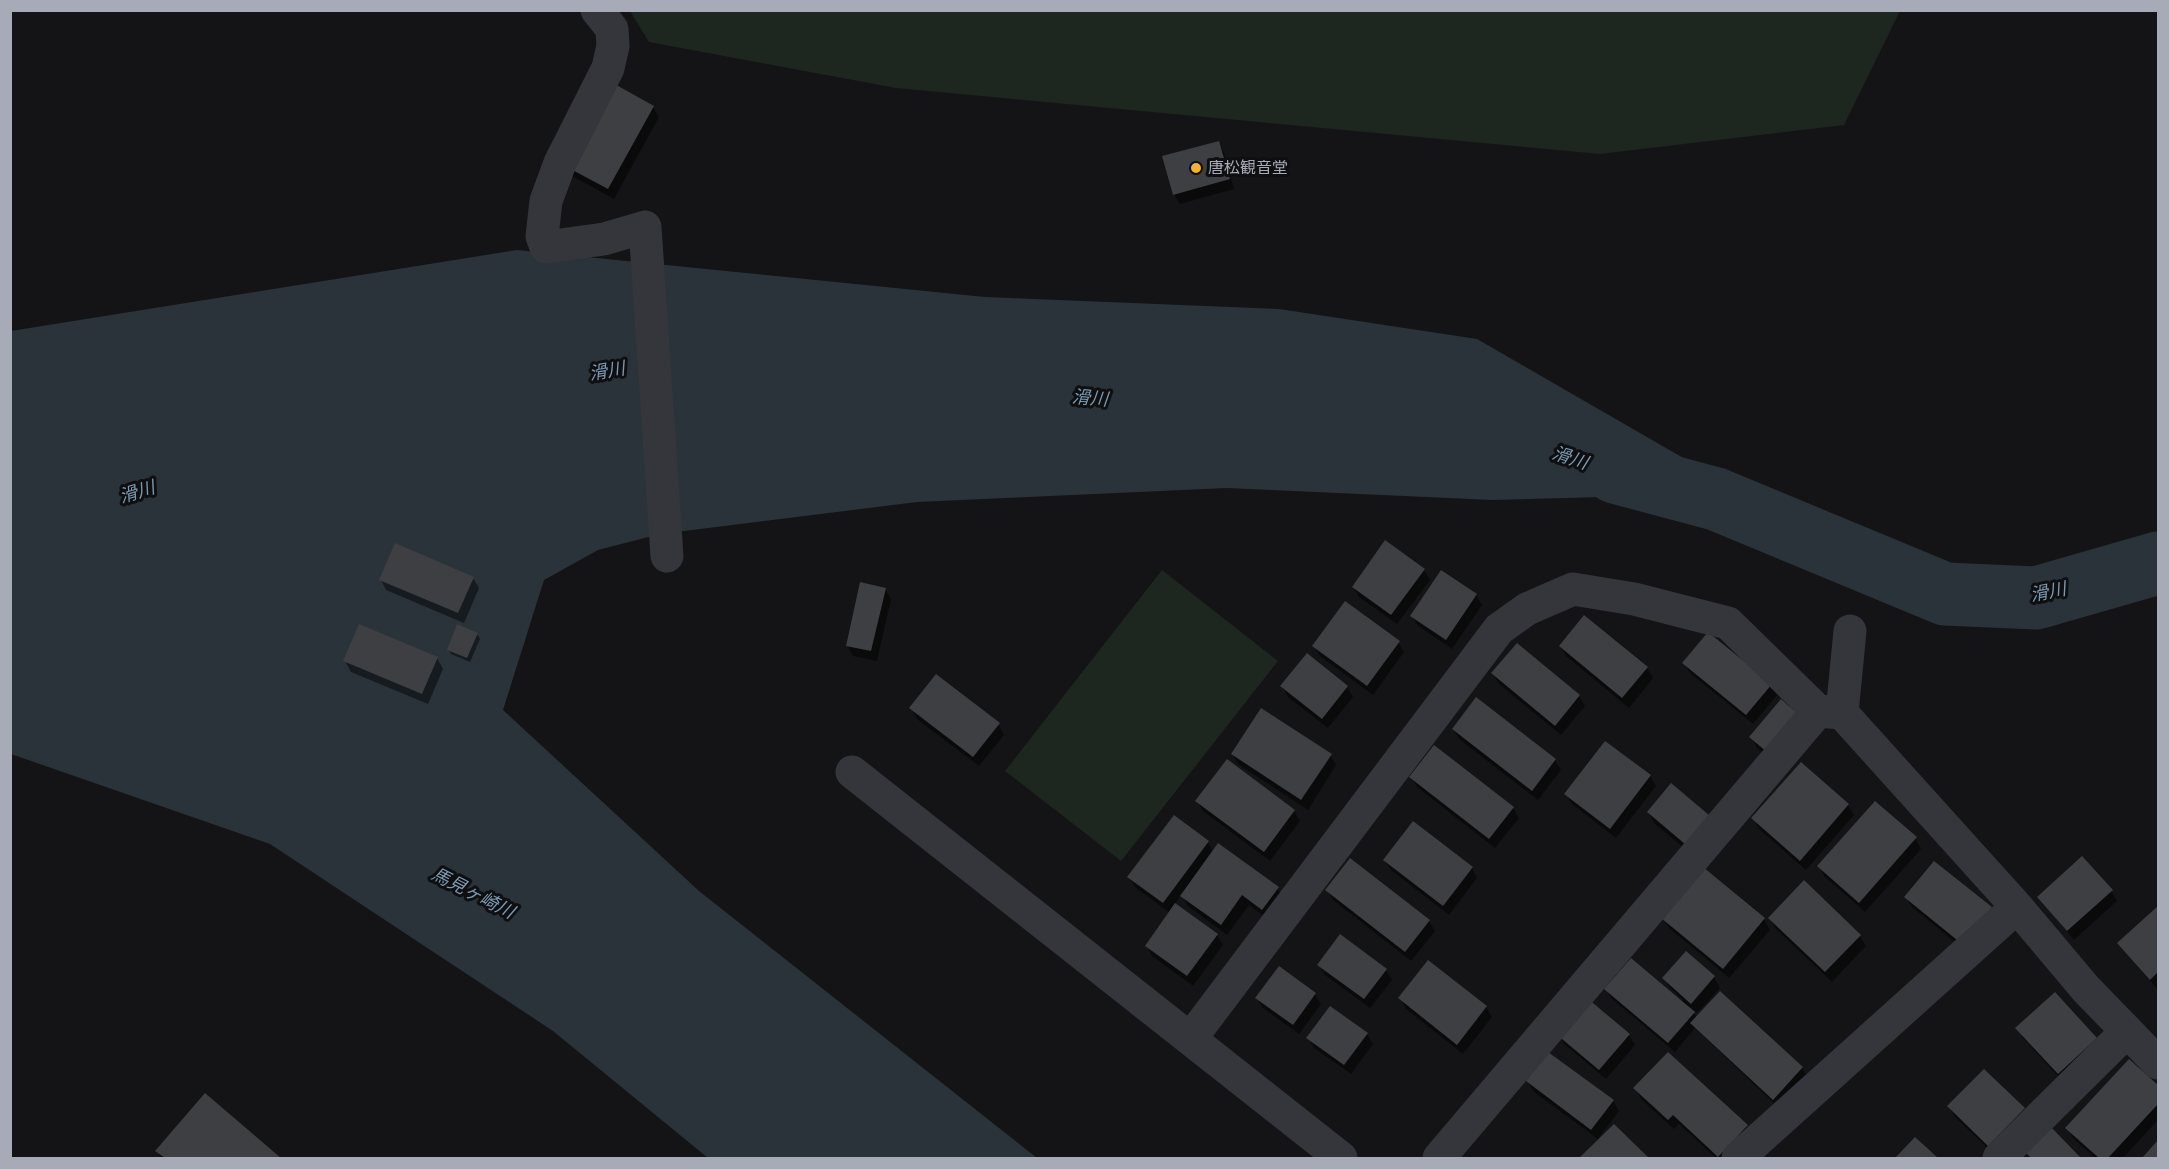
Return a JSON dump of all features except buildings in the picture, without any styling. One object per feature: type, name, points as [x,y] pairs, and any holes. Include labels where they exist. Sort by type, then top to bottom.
[{"type":"street","points":[[597,10],[612,29],[613,46],[608,68],[560,163],[546,201],[542,236],[546,247],[604,239],[645,227],[668,556]]},
{"type":"street","points":[[1191,1038],[1499,629],[1527,609],[1573,590],[1634,599],[1728,623],[1830,712],[2017,907],[2086,988],[2158,1063]]},
{"type":"street","points":[[1439,1158],[1830,712],[1850,631]]},
{"type":"street","points":[[852,772],[1341,1158]]},
{"type":"street","points":[[1738,1158],[2017,907]]},
{"type":"street","points":[[1999,1158],[2127,1031]]},
{"type":"shaded area","points":[[630,11],[1900,11],[1844,125],[1600,154],[896,88],[649,42]]},
{"type":"shaded area","points":[[1162,570],[1278,661],[1121,861],[1005,771]]},
{"type":"water","name":"馬見ヶ崎川","points":[[517,250],[985,297],[1279,309],[1477,339],[1744,493],[1493,500],[1227,488],[917,502],[660,534],[598,550],[544,580],[503,710],[699,891],[1037,1158],[708,1158],[553,1031],[270,844],[11,754],[11,331]]},
{"type":"waterway","name":"滑川","points":[[1615,472],[1716,499],[1945,594],[2036,598],[2158,563]]},
{"type":"place","name":"唐松観音堂","points":[[1196,168]]}]
